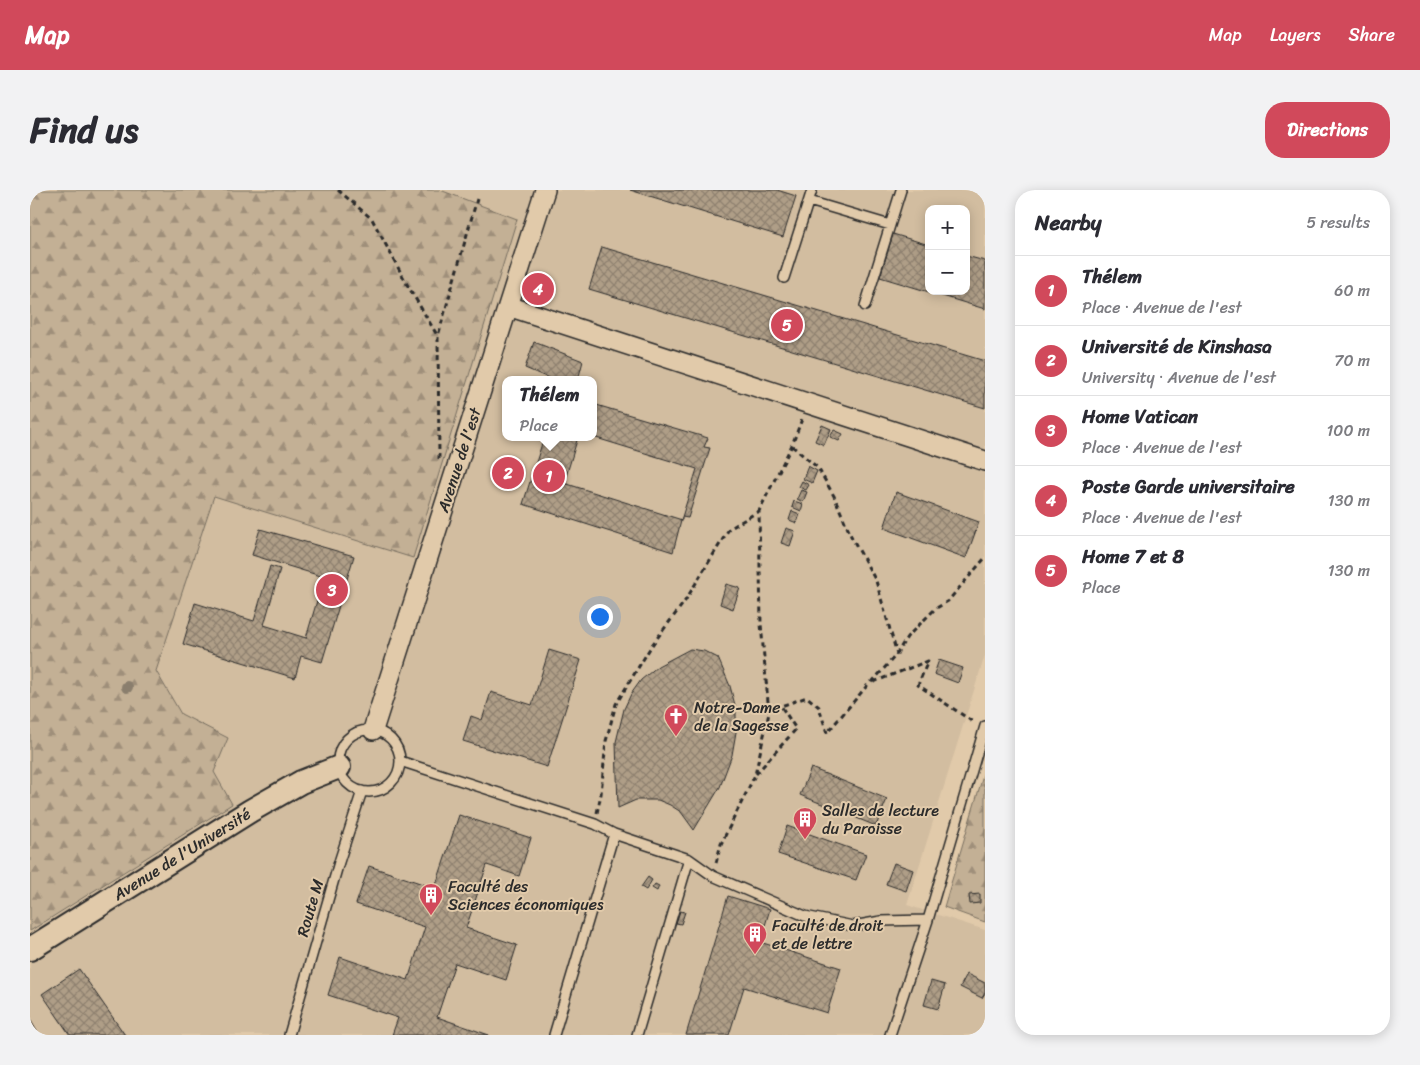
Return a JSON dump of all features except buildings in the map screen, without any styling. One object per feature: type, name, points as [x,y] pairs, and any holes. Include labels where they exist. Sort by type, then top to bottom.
[{"type":"street","name":"Avenue de l'est","points":[[373,730],[545,190]]},
{"type":"street","points":[[508,306],[985,461]]},
{"type":"street","name":"Avenue de l'Université","points":[[30,949],[250,811],[301,782],[339,767]]},
{"type":"lane","points":[[784,278],[812,190]]},
{"type":"lane","points":[[865,306],[901,190]]},
{"type":"lane","points":[[809,201],[890,225]]},
{"type":"lane","points":[[890,1035],[928,920],[984,728]]},
{"type":"lane","points":[[373,730],[383,733],[392,740],[398,750],[400,761],[398,772],[392,782],[384,788],[362,791],[347,783],[342,776],[339,767],[339,753],[346,740],[358,732],[373,730]]},
{"type":"lane","points":[[400,761],[595,824],[614,834],[689,859],[713,876],[805,916],[853,926],[881,921],[928,920]]},
{"type":"lane","name":"Route M","points":[[289,1035],[339,862],[362,791]]},
{"type":"lane","points":[[554,1035],[614,834]]},
{"type":"lane","points":[[638,1035],[689,859]]},
{"type":"path","points":[[338,190],[372,219],[408,286],[438,336]]},
{"type":"path","points":[[440,468],[438,336],[477,200]]},
{"type":"path","points":[[713,876],[721,844],[755,775],[769,713],[760,624],[759,511],[792,446],[808,403]]},
{"type":"path","points":[[792,446],[818,468],[834,496],[851,536],[876,582],[897,654]]},
{"type":"path","points":[[595,824],[601,794],[606,741],[616,704],[652,645],[694,586],[729,529],[759,511]]},
{"type":"path","points":[[984,728],[918,685],[928,661],[871,683],[897,654],[907,637],[935,609],[948,600],[985,558]]},
{"type":"path","points":[[755,775],[796,729],[781,706],[807,697],[819,708],[827,733],[853,701],[897,654]]},
{"type":"shaded area","points":[[30,190],[985,190],[985,655],[907,905],[985,930],[985,1035],[30,1035]]},
{"type":"green space","points":[[30,190],[440,190],[517,219],[413,558],[214,496],[156,671],[181,714],[228,738],[214,772],[232,804],[30,931]]},
{"type":"green space","points":[[985,769],[985,922],[944,907]]},
{"type":"place","name":"Poste Garde universitaire","points":[[538,289]]},
{"type":"place","name":"Home 7 et 8","points":[[787,325]]},
{"type":"place","name":"Université de Kinshasa","points":[[508,473]]},
{"type":"place","name":"Thélem","points":[[549,476]]},
{"type":"place","name":"Home Vatican","points":[[332,590]]},
{"type":"place","name":"Notre-Dame de la Sagesse","points":[[676,737]]},
{"type":"place","name":"Salles de lecture du Paroisse","points":[[805,840]]},
{"type":"place","name":"Faculté des Sciences économiques","points":[[431,916]]},
{"type":"place","name":"Faculté de droit et de lettre","points":[[755,955]]}]
